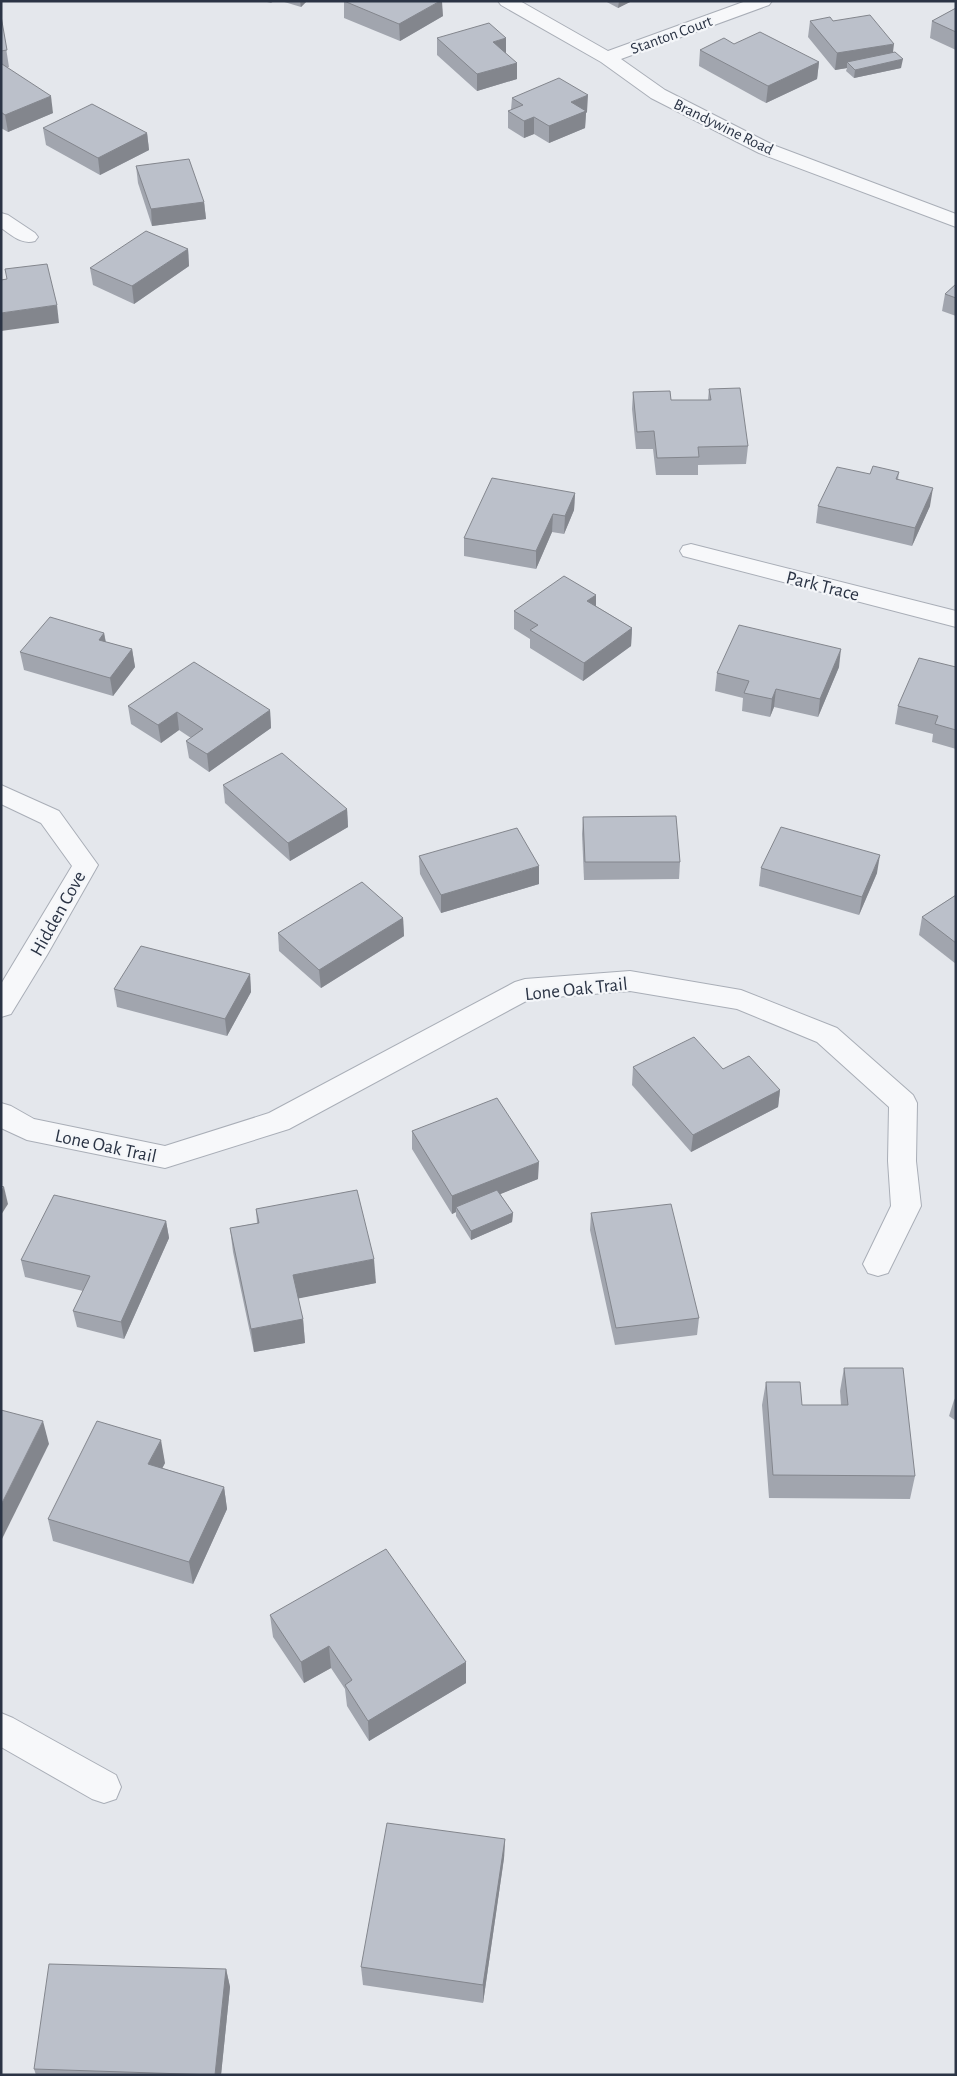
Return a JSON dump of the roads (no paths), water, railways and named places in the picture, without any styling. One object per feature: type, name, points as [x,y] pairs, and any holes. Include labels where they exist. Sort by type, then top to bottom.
[{"type":"street","name":"Brandywine Road","points":[[507,1],[607,58],[658,94],[766,149],[956,222]]},
{"type":"street","name":"Stanton Court","points":[[607,58],[763,1]]},
{"type":"street","points":[[1,219],[28,237]]},
{"type":"street","name":"Park Trace","points":[[691,551],[956,619]]},
{"type":"street","name":"Hidden Cove","points":[[1,794],[50,817],[85,865],[38,948],[1,1007]]},
{"type":"street","name":"Lone Oak Trail","points":[[1,1114],[27,1129],[165,1157],[278,1121],[525,989],[630,981],[741,1000],[827,1035],[903,1103],[902,1161],[906,1206],[878,1264]]},
{"type":"street","points":[[1,1729],[104,1787]]}]
